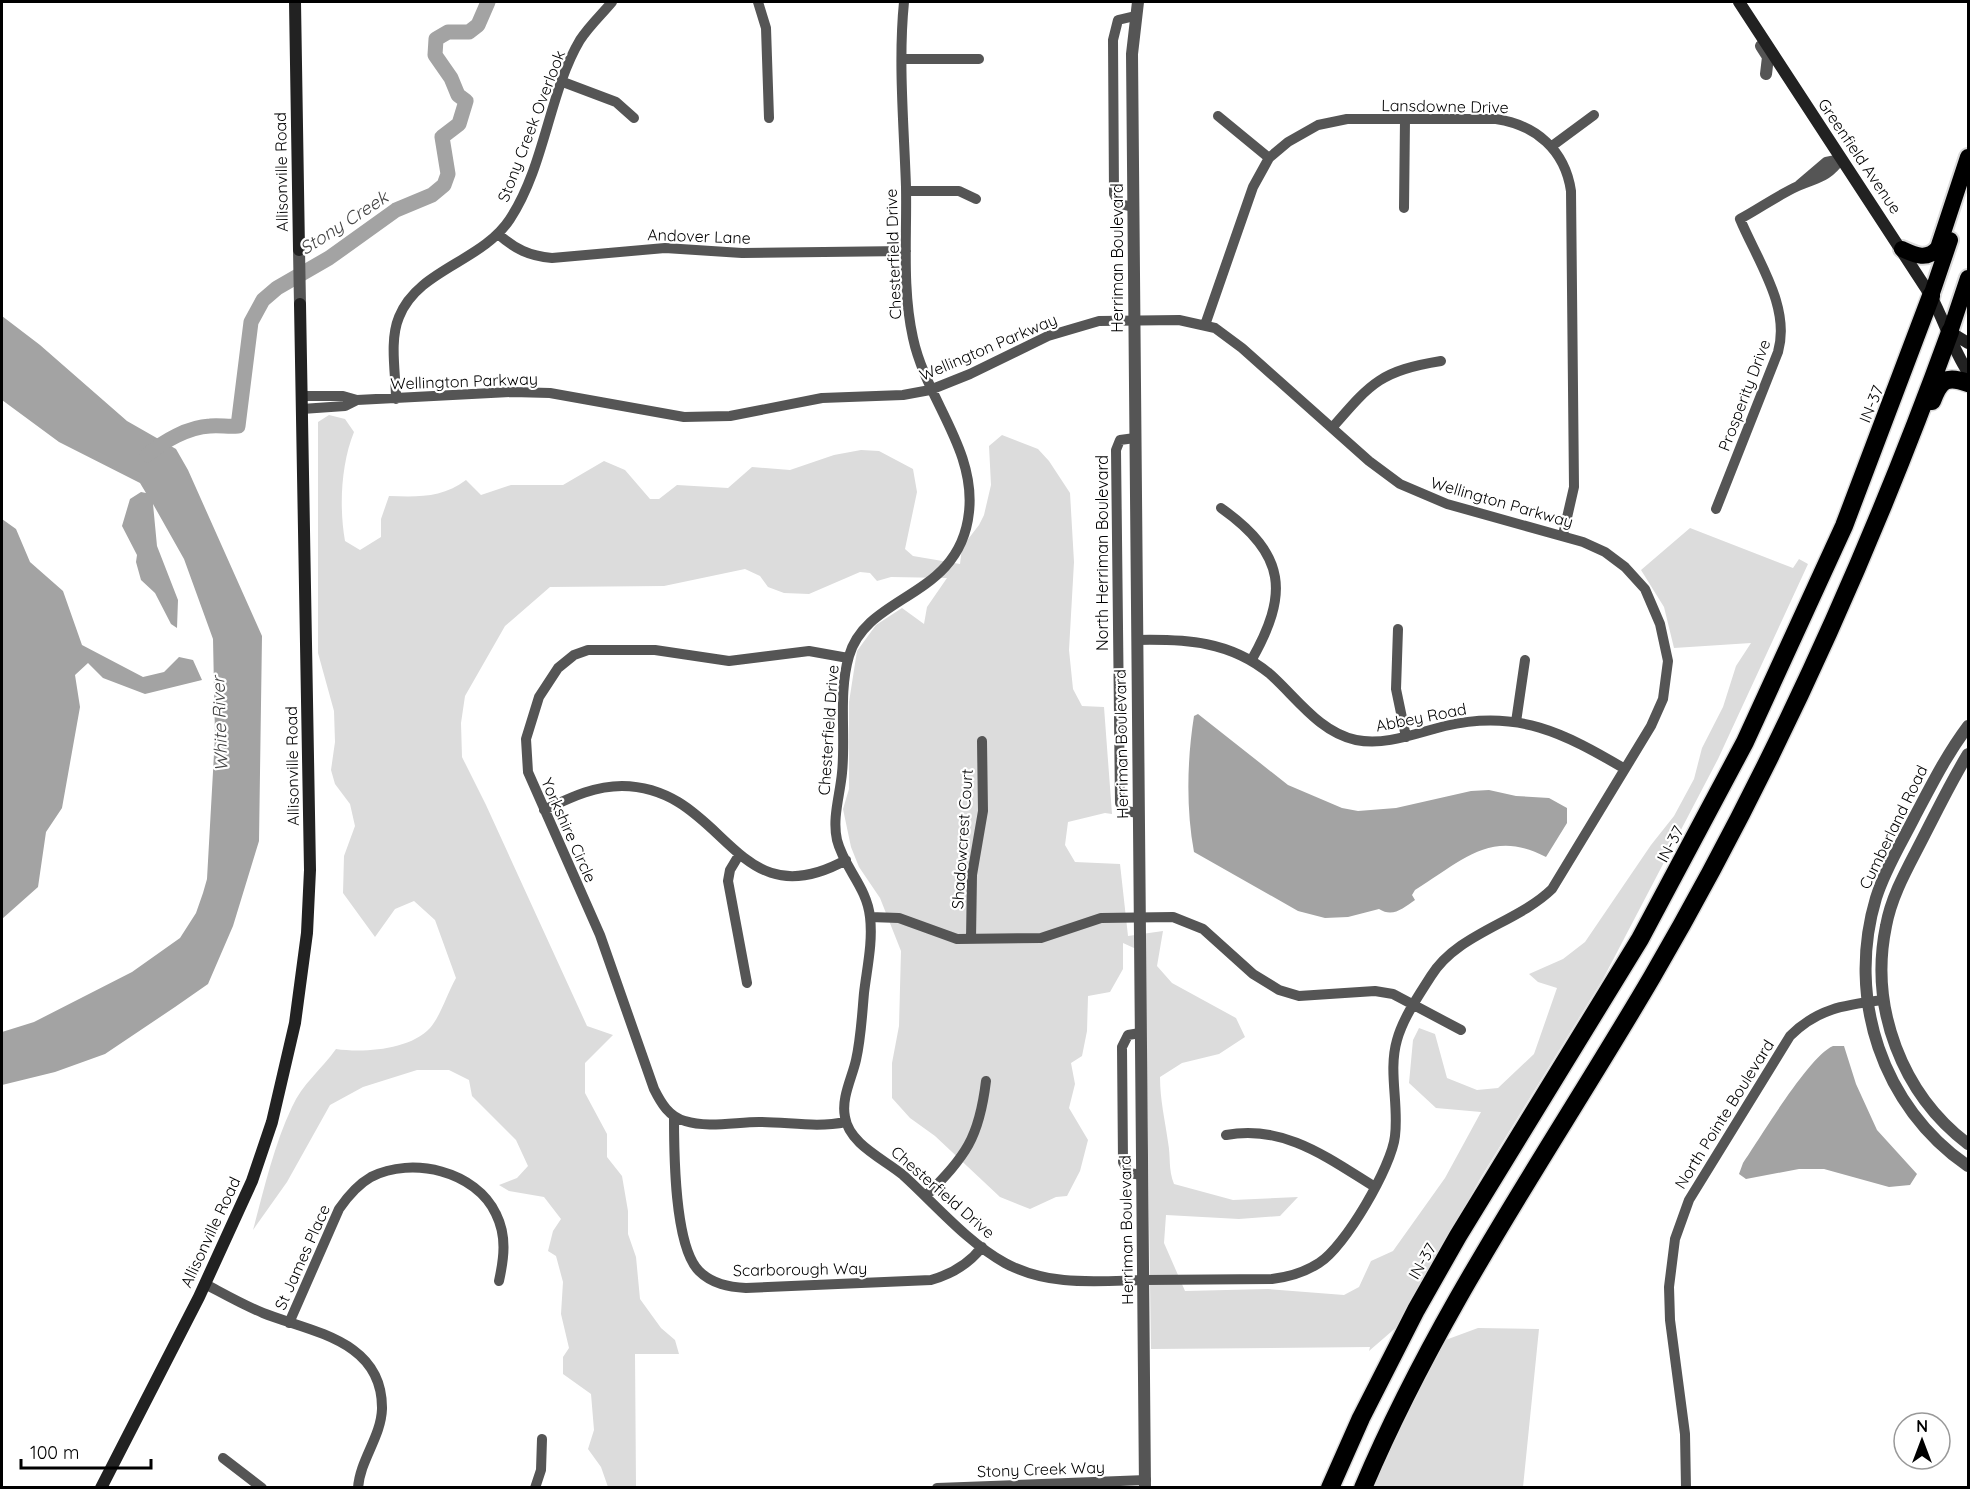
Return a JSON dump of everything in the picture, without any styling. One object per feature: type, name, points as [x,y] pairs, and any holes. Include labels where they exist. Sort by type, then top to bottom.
[{"type":"highway","points":[[1902,249],[1924,256],[1931,255],[1938,249],[1968,158]]},
{"type":"highway","name":"IN-37","points":[[1330,1488],[1379,1383],[1440,1268],[1634,948],[1735,761],[1786,657],[1844,526],[1931,296],[1968,182]]},
{"type":"highway","points":[[1363,1488],[1410,1387],[1456,1299],[1652,978],[1722,852],[1786,726],[1851,583],[1906,448],[1968,278]]},
{"type":"highway","points":[[1851,583],[1868,561],[1938,385],[1951,379],[1968,383]]},
{"type":"main road","name":"Allisonville Road","points":[[295,2],[299,250]]},
{"type":"main road","name":"Greenfield Avenue","points":[[1739,2],[1902,249],[1931,296],[1950,332],[1958,357],[1968,372]]},
{"type":"main road","name":"Allisonville Road","points":[[101,1488],[205,1284],[243,1203],[272,1122],[292,1037],[306,942],[310,814],[300,304]]},
{"type":"main road","points":[[1950,332],[1968,343]]},
{"type":"street","name":"Stony Creek Overlook","points":[[396,399],[395,334],[399,317],[407,300],[423,285],[476,253],[498,234],[509,220],[527,188],[563,82],[580,40],[612,2]]},
{"type":"street","points":[[758,2],[767,36],[769,118]]},
{"type":"street","name":"Chesterfield Drive","points":[[904,2],[906,250],[910,325],[924,378],[966,468],[970,495],[968,519],[957,548],[937,576],[871,621],[856,639],[848,658],[845,677],[842,774],[836,821],[838,846],[861,885],[870,917],[871,932],[858,1049],[845,1098],[846,1122],[860,1142],[890,1164],[982,1247],[1014,1268],[1050,1279],[1143,1280]]},
{"type":"street","name":"Herriman Boulevard","points":[[1138,2],[1132,54],[1145,1484]]},
{"type":"street","points":[[1733,2],[1768,57],[1766,74]]},
{"type":"street","points":[[1133,207],[1124,206],[1114,198],[1113,40],[1118,20],[1135,16]]},
{"type":"street","points":[[903,59],[979,59]]},
{"type":"street","points":[[563,82],[616,102],[634,118]]},
{"type":"street","points":[[1552,146],[1594,115]]},
{"type":"street","points":[[1218,116],[1269,158]]},
{"type":"street","points":[[1404,208],[1405,119]]},
{"type":"street","name":"Lansdowne Drive","points":[[1205,324],[1253,187],[1269,158],[1298,135],[1329,122],[1405,119],[1508,120],[1533,130],[1552,146],[1563,162],[1571,191],[1574,487],[1563,535]]},
{"type":"street","name":"Prosperity Drive","points":[[1716,509],[1778,352],[1782,336],[1778,305],[1740,219],[1798,186],[1817,181],[1831,172],[1841,159]]},
{"type":"street","points":[[906,191],[959,191],[976,199]]},
{"type":"street","name":"Andover Lane","points":[[498,234],[518,250],[536,257],[552,258],[665,248],[742,253],[906,250]]},
{"type":"street","name":"Allisonville Road","points":[[299,250],[300,304]]},
{"type":"street","name":"Wellington Parkway","points":[[302,403],[345,406],[357,400],[512,392],[550,393],[696,418],[730,416],[822,398],[903,395],[930,390],[1064,329],[1099,321],[1179,320],[1205,324],[1223,333],[1385,474],[1420,495],[1563,535],[1605,552],[1625,567],[1645,589],[1660,624],[1668,660],[1663,699],[1651,726],[1552,889],[1529,907],[1453,951],[1433,974],[1415,1004],[1400,1030],[1394,1050],[1395,1138],[1389,1160],[1375,1187],[1332,1252],[1303,1271],[1272,1279],[1143,1280]]},
{"type":"street","points":[[1332,428],[1375,381],[1403,368],[1441,361]]},
{"type":"street","name":"North Herriman Boulevard","points":[[1135,438],[1120,440],[1116,450],[1120,803],[1125,811],[1138,813]]},
{"type":"street","points":[[1221,508],[1244,524],[1256,537],[1274,573],[1276,594],[1273,617],[1251,661]]},
{"type":"street","points":[[1398,629],[1396,689],[1406,737]]},
{"type":"street","name":"Abbey Road","points":[[1137,640],[1198,641],[1226,648],[1251,661],[1269,674],[1316,719],[1339,734],[1373,742],[1406,737],[1457,723],[1516,722],[1569,736],[1625,769]]},
{"type":"street","name":"Yorkshire Circle","points":[[675,1117],[659,1100],[654,1089],[600,935],[528,772],[525,751],[527,730],[551,674],[574,655],[588,650],[618,648],[729,660],[809,651],[848,658]]},
{"type":"street","points":[[1516,722],[1525,660]]},
{"type":"street","name":"Cumberland Road","points":[[1968,726],[1940,769],[1891,862],[1876,896],[1866,947],[1867,1002],[1883,1064],[1901,1096],[1931,1136],[1968,1166]]},
{"type":"street","name":"Shadowcrest Court","points":[[971,939],[972,875],[983,811],[982,741]]},
{"type":"street","name":"Cumberland Road","points":[[1968,754],[1903,877],[1890,908],[1882,955],[1883,1000],[1891,1032],[1912,1082],[1940,1119],[1968,1144]]},
{"type":"street","points":[[544,810],[580,794],[602,788],[621,786],[651,790],[681,802],[700,816],[739,855],[769,873],[790,878],[810,876],[846,860]]},
{"type":"street","points":[[739,855],[730,870],[728,881],[747,983]]},
{"type":"street","points":[[870,917],[899,918],[950,938],[971,939],[1049,938],[1095,919],[1139,916],[1173,918],[1203,929],[1268,986],[1290,993],[1313,996],[1384,992],[1415,1004],[1461,1030]]},
{"type":"street","name":"North Pointe Boulevard","points":[[1686,1488],[1686,1434],[1670,1320],[1669,1287],[1673,1248],[1681,1218],[1698,1183],[1790,1036],[1810,1018],[1822,1011],[1883,1000]]},
{"type":"street","points":[[1140,1033],[1128,1035],[1122,1047],[1123,1162],[1129,1173],[1142,1175]]},
{"type":"street","points":[[926,1196],[961,1159],[976,1133],[986,1081]]},
{"type":"street","points":[[675,1117],[690,1122],[780,1122],[817,1126],[846,1122]]},
{"type":"street","name":"Scarborough Way","points":[[675,1117],[675,1156],[684,1240],[697,1269],[718,1284],[746,1288],[931,1280],[961,1267],[982,1247]]},
{"type":"street","points":[[1226,1135],[1248,1131],[1293,1141],[1321,1154],[1375,1187]]},
{"type":"street","name":"St James Place","points":[[290,1323],[339,1209],[353,1190],[365,1181],[396,1169],[421,1169],[450,1174],[462,1179],[485,1198],[495,1212],[504,1244],[499,1281]]},
{"type":"street","points":[[205,1284],[260,1311],[326,1334],[347,1344],[364,1360],[377,1381],[381,1395],[381,1419],[358,1488]]},
{"type":"street","points":[[535,1488],[541,1470],[543,1439]]},
{"type":"street","points":[[223,1458],[262,1488]]},
{"type":"street","name":"Stony Creek Way","points":[[937,1488],[1145,1484]]},
{"type":"shaded area","points":[[329,415],[345,419],[354,432],[346,458],[342,486],[342,514],[345,541],[360,550],[381,537],[381,519],[389,496],[420,496],[439,493],[466,480],[481,495],[511,485],[563,485],[604,461],[625,470],[650,499],[659,499],[677,485],[728,488],[752,467],[790,470],[834,455],[861,450],[879,451],[913,469],[917,492],[905,549],[913,556],[960,564],[962,547],[984,515],[991,485],[989,446],[1002,435],[1038,449],[1049,461],[1070,493],[1074,562],[1069,650],[1073,689],[1082,706],[1104,707],[1112,814],[1105,813],[1068,822],[1065,845],[1075,862],[1120,864],[1128,936],[1163,931],[1157,966],[1172,983],[1236,1018],[1245,1037],[1219,1054],[1182,1063],[1160,1077],[1172,1179],[1174,1184],[1233,1200],[1298,1197],[1280,1216],[1239,1219],[1166,1215],[1164,1243],[1185,1291],[1268,1289],[1344,1295],[1359,1287],[1371,1261],[1393,1251],[1445,1178],[1481,1112],[1436,1108],[1409,1083],[1413,1040],[1419,1028],[1435,1034],[1447,1078],[1477,1090],[1498,1088],[1534,1054],[1557,988],[1538,982],[1529,974],[1563,959],[1585,942],[1651,845],[1674,816],[1694,779],[1702,748],[1723,707],[1736,666],[1751,643],[1674,648],[1664,607],[1641,570],[1690,528],[1793,568],[1799,559],[1808,564],[1718,759],[1603,979],[1480,1179],[1399,1325],[1369,1351],[1370,1347],[1151,1349],[1145,953],[1123,943],[1123,969],[1110,992],[1088,996],[1087,1031],[1082,1056],[1071,1063],[1075,1084],[1069,1108],[1088,1140],[1080,1171],[1067,1196],[1056,1197],[1030,1209],[1000,1197],[935,1136],[910,1118],[892,1098],[892,1063],[899,1026],[901,951],[880,898],[859,867],[851,847],[843,809],[849,789],[849,702],[857,651],[876,625],[902,608],[924,624],[927,607],[947,578],[891,577],[877,581],[870,573],[860,572],[809,594],[784,593],[768,587],[760,576],[745,569],[664,586],[550,587],[505,626],[465,696],[461,723],[462,757],[587,1026],[613,1035],[585,1063],[585,1093],[607,1134],[607,1157],[622,1176],[628,1211],[628,1234],[636,1257],[640,1299],[661,1328],[675,1340],[679,1354],[635,1354],[636,1487],[608,1487],[601,1467],[588,1449],[594,1430],[591,1394],[563,1374],[563,1357],[569,1348],[561,1314],[563,1282],[556,1256],[548,1251],[553,1231],[561,1219],[544,1197],[509,1191],[499,1185],[517,1178],[528,1166],[516,1140],[472,1096],[469,1080],[449,1070],[417,1070],[363,1087],[330,1105],[287,1182],[253,1230],[280,1136],[296,1099],[307,1084],[336,1049],[386,1048],[411,1041],[421,1035],[437,1018],[456,978],[435,920],[414,901],[395,909],[375,937],[343,893],[344,856],[355,826],[350,804],[335,784],[331,770],[335,742],[334,711],[318,653],[318,422]]},
{"type":"shaded area","points":[[1478,1328],[1539,1329],[1523,1487],[1367,1488],[1432,1345]]},
{"type":"water","name":"White River","points":[[2,316],[40,345],[127,421],[176,449],[188,470],[262,636],[259,841],[233,926],[208,984],[105,1054],[55,1072],[2,1085],[2,1032],[34,1022],[132,972],[180,938],[196,913],[207,879],[215,736],[213,639],[184,559],[153,504],[157,546],[178,600],[177,628],[171,624],[155,593],[141,580],[136,562],[137,555],[122,526],[130,499],[141,492],[146,493],[140,483],[59,442],[2,400]]},
{"type":"water","points":[[2,519],[16,529],[30,562],[63,591],[82,645],[143,677],[164,672],[179,657],[193,660],[202,680],[145,694],[103,678],[88,663],[75,675],[80,707],[62,808],[46,832],[38,887],[2,919]]},
{"type":"water","points":[[1198,714],[1288,785],[1342,808],[1358,811],[1396,808],[1471,791],[1489,790],[1516,796],[1549,798],[1567,808],[1567,823],[1546,857],[1527,849],[1509,846],[1493,847],[1478,852],[1415,890],[1412,895],[1415,900],[1398,911],[1389,913],[1379,909],[1348,917],[1325,918],[1298,911],[1194,852],[1189,802],[1189,767],[1194,716]]},
{"type":"water","points":[[1833,1046],[1844,1046],[1856,1084],[1877,1130],[1917,1174],[1910,1185],[1889,1187],[1824,1169],[1799,1169],[1746,1179],[1739,1174],[1743,1163],[1798,1081],[1823,1053]]},
{"type":"waterway","name":"Stony Creek","points":[[147,455],[169,440],[193,429],[238,426],[251,322],[263,300],[277,288],[329,258],[396,210],[432,195],[444,185],[448,174],[442,137],[459,124],[466,101],[458,95],[451,78],[435,55],[436,39],[448,32],[469,32],[478,25],[488,2]]}]
